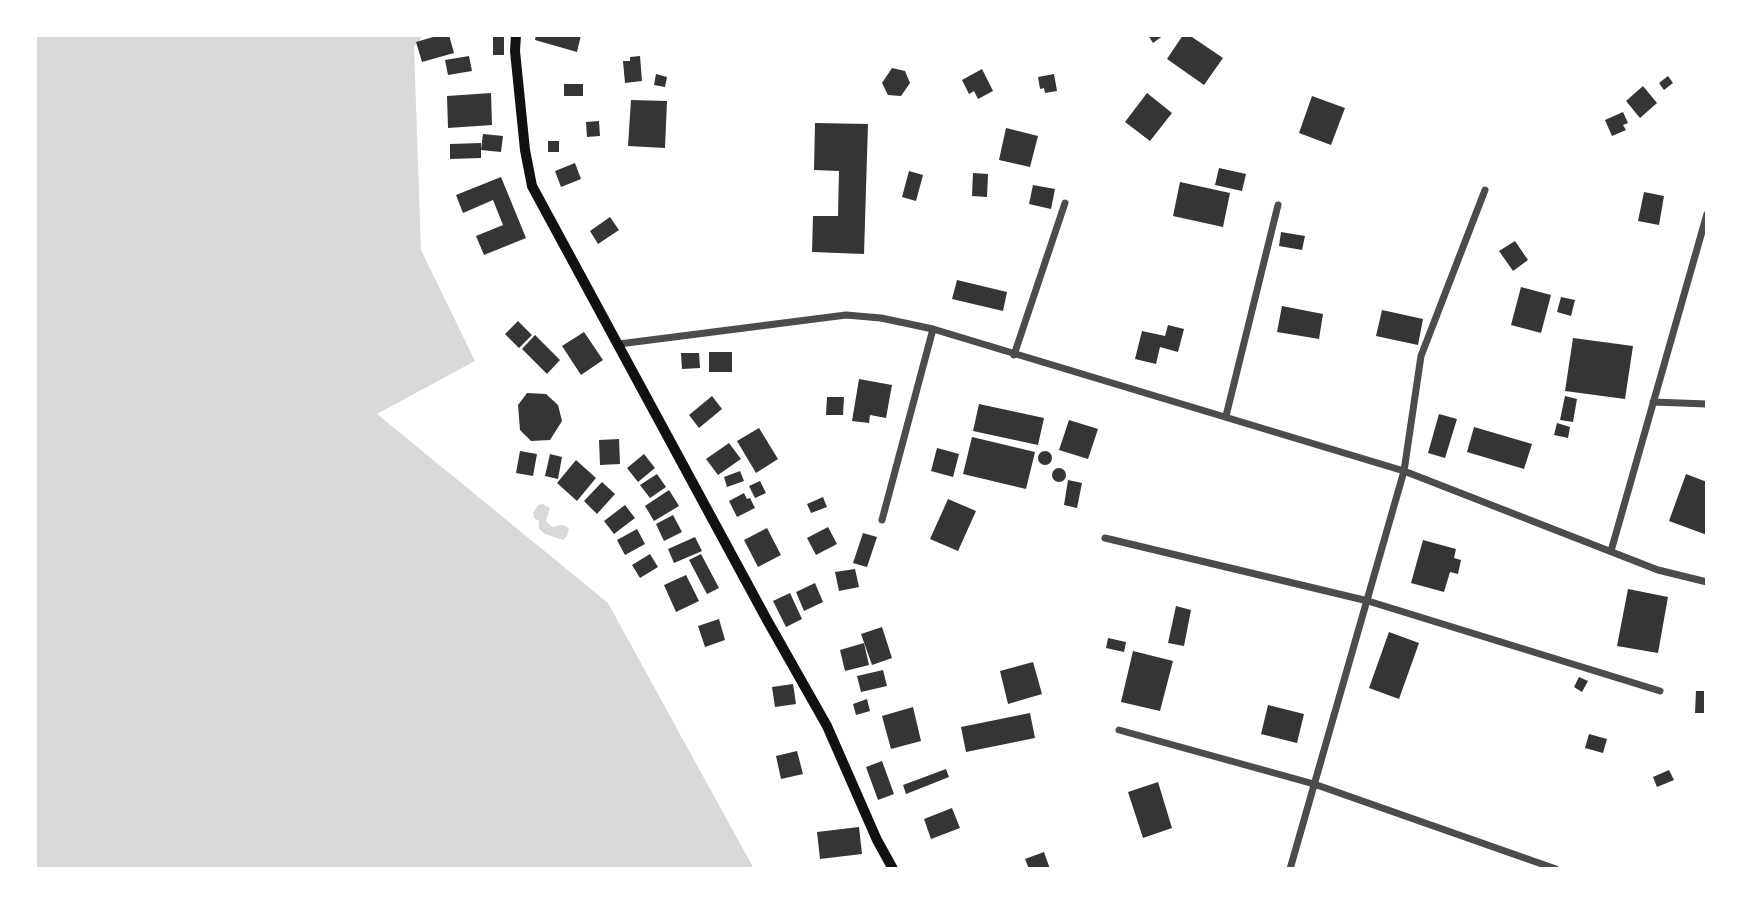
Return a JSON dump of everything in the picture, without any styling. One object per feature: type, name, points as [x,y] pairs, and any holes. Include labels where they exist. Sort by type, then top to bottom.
[{"type":"main road","points":[[516,35],[515,51],[525,149],[532,186],[827,726],[893,869]]},
{"type":"street","points":[[1290,869],[1404,471],[1421,356],[1485,190]]},
{"type":"street","points":[[1014,355],[1065,203]]},
{"type":"street","points":[[1226,416],[1279,205]]},
{"type":"street","points":[[1611,551],[1707,214]]},
{"type":"street","points":[[619,344],[846,315],[881,318],[933,329],[1404,471],[1658,570],[1707,582]]},
{"type":"street","points":[[882,520],[933,329]]},
{"type":"street","points":[[1653,402],[1707,404]]},
{"type":"street","points":[[1105,538],[1368,601],[1660,691]]},
{"type":"street","points":[[1119,730],[1314,783],[1556,869]]},
{"type":"shaded area","points":[[35,35],[424,35],[414,47],[421,250],[475,361],[377,414],[608,603],[754,869],[35,869]]},
{"type":"shaded area","points":[[543,504],[550,508],[546,521],[552,527],[561,525],[569,529],[563,540],[539,529],[539,521],[534,518],[533,513],[538,505]]},
{"type":"building","points":[[449,35],[454,53],[422,62],[416,42]]},
{"type":"building","points":[[493,35],[504,35],[504,55],[493,55]]},
{"type":"building","points":[[536,35],[581,35],[577,52],[535,40]]},
{"type":"building","points":[[1148,35],[1164,35],[1153,43]]},
{"type":"building","points":[[1183,35],[1189,35],[1223,58],[1204,85],[1167,59]]},
{"type":"building","points":[[469,56],[472,71],[448,75],[445,60]]},
{"type":"building","points":[[640,56],[642,81],[625,83],[623,61]]},
{"type":"building","points":[[892,68],[905,71],[910,83],[901,96],[888,95],[882,83]]},
{"type":"building","points":[[982,69],[993,91],[978,99],[974,91],[969,94],[962,80]]},
{"type":"building","points":[[656,74],[667,77],[665,87],[654,85]]},
{"type":"building","points":[[1054,74],[1057,91],[1045,93],[1044,88],[1040,89],[1038,77]]},
{"type":"building","points":[[1668,76],[1673,83],[1664,90],[1659,83]]},
{"type":"building","points":[[564,84],[583,84],[583,96],[564,96]]},
{"type":"building","points":[[1643,86],[1657,103],[1640,118],[1626,101]]},
{"type":"building","points":[[491,93],[492,125],[448,128],[447,96]]},
{"type":"building","points":[[1147,93],[1172,113],[1150,141],[1125,122]]},
{"type":"building","points":[[1312,96],[1345,108],[1331,145],[1299,133]]},
{"type":"building","points":[[631,100],[667,101],[665,148],[628,146]]},
{"type":"building","points":[[1623,112],[1628,123],[1623,125],[1626,130],[1612,136],[1605,120]]},
{"type":"building","points":[[599,121],[600,136],[587,137],[586,122]]},
{"type":"building","points":[[815,123],[868,124],[864,254],[812,252],[813,216],[838,216],[839,171],[814,170]]},
{"type":"building","points":[[1006,128],[1038,136],[1030,167],[999,160]]},
{"type":"building","points":[[483,134],[503,136],[501,152],[481,150]]},
{"type":"building","points":[[548,141],[559,141],[559,152],[548,152]]},
{"type":"building","points":[[481,143],[481,158],[450,159],[450,144]]},
{"type":"building","points":[[575,163],[581,179],[561,187],[555,171]]},
{"type":"building","points":[[1219,168],[1246,174],[1242,191],[1215,185]]},
{"type":"building","points":[[909,171],[923,175],[916,201],[902,197]]},
{"type":"building","points":[[973,173],[988,174],[987,197],[972,196]]},
{"type":"building","points":[[501,177],[526,238],[484,255],[476,236],[503,225],[493,200],[463,213],[456,195]]},
{"type":"building","points":[[1180,182],[1230,193],[1223,227],[1173,216]]},
{"type":"building","points":[[1033,185],[1055,189],[1051,209],[1029,204]]},
{"type":"building","points":[[1644,192],[1664,196],[1659,225],[1638,221]]},
{"type":"building","points":[[610,217],[619,230],[598,244],[590,231]]},
{"type":"building","points":[[1281,232],[1305,236],[1302,250],[1279,246]]},
{"type":"building","points":[[1515,241],[1528,260],[1513,271],[1499,251]]},
{"type":"building","points":[[957,280],[1007,292],[1003,311],[952,299]]},
{"type":"building","points":[[1521,287],[1551,295],[1541,333],[1511,325]]},
{"type":"building","points":[[1561,297],[1575,300],[1571,316],[1557,312]]},
{"type":"building","points":[[1282,306],[1323,314],[1319,339],[1277,332]]},
{"type":"building","points":[[1382,310],[1423,319],[1418,345],[1376,336]]},
{"type":"building","points":[[518,321],[532,335],[519,348],[505,334]]},
{"type":"building","points":[[1168,325],[1184,329],[1178,352],[1160,347],[1156,364],[1135,359],[1142,331],[1165,336]]},
{"type":"building","points":[[584,332],[603,360],[581,375],[562,346]]},
{"type":"building","points":[[535,335],[560,360],[547,374],[522,349]]},
{"type":"building","points":[[1573,338],[1633,346],[1625,399],[1565,391]]},
{"type":"building","points":[[709,352],[732,352],[732,372],[709,372]]},
{"type":"building","points":[[681,353],[699,353],[700,368],[682,369]]},
{"type":"building","points":[[859,379],[892,385],[886,418],[870,415],[869,423],[852,421]]},
{"type":"building","points":[[527,393],[546,394],[558,405],[562,421],[550,440],[531,441],[520,430],[518,405]]},
{"type":"building","points":[[712,396],[722,409],[699,428],[689,415]]},
{"type":"building","points":[[1565,396],[1577,399],[1573,422],[1560,420]]},
{"type":"building","points":[[827,397],[844,397],[843,415],[826,415]]},
{"type":"building","points":[[979,404],[1044,418],[1038,445],[973,431]]},
{"type":"building","points":[[1439,414],[1457,419],[1445,458],[1428,453]]},
{"type":"building","points":[[1069,420],[1098,429],[1088,459],[1059,450]]},
{"type":"building","points":[[1557,423],[1570,427],[1568,438],[1554,435]]},
{"type":"building","points":[[1474,427],[1532,444],[1524,469],[1467,452]]},
{"type":"building","points":[[759,428],[778,459],[756,473],[737,441]]},
{"type":"building","points":[[972,437],[1035,452],[1026,489],[963,474]]},
{"type":"building","points":[[619,439],[620,464],[600,465],[599,440]]},
{"type":"building","points":[[729,443],[741,459],[718,475],[706,459]]},
{"type":"building","points":[[937,448],[959,454],[953,477],[931,471]]},
{"type":"building","points":[[520,451],[537,454],[533,476],[516,473]]},
{"type":"building","points":[[1042,451],[1048,451],[1052,458],[1048,465],[1042,465],[1038,461],[1038,455]]},
{"type":"building","points":[[550,454],[562,457],[558,479],[545,476]]},
{"type":"building","points":[[644,454],[655,468],[638,482],[627,468]]},
{"type":"building","points":[[576,460],[596,478],[577,501],[557,483]]},
{"type":"building","points":[[1059,468],[1064,470],[1064,480],[1059,482],[1054,480],[1052,475],[1054,470]]},
{"type":"building","points":[[740,471],[744,481],[727,487],[724,477]]},
{"type":"building","points":[[657,474],[666,487],[650,498],[640,485]]},
{"type":"building","points":[[1686,474],[1707,482],[1707,535],[1669,521]]},
{"type":"building","points":[[1068,480],[1082,483],[1077,508],[1064,505]]},
{"type":"building","points":[[760,481],[766,493],[755,498],[749,486]]},
{"type":"building","points":[[602,482],[615,494],[597,514],[584,501]]},
{"type":"building","points":[[669,490],[679,506],[654,521],[645,506]]},
{"type":"building","points":[[744,493],[755,508],[737,517],[729,501]]},
{"type":"building","points":[[823,497],[827,507],[811,513],[807,504]]},
{"type":"building","points":[[948,499],[976,511],[958,551],[930,539]]},
{"type":"building","points":[[625,505],[635,518],[614,534],[604,521]]},
{"type":"building","points":[[673,515],[682,532],[664,541],[656,524]]},
{"type":"building","points":[[828,527],[837,544],[816,555],[807,538]]},
{"type":"building","points":[[767,528],[781,555],[758,567],[744,540]]},
{"type":"building","points":[[637,529],[645,544],[625,555],[617,540]]},
{"type":"building","points":[[863,533],[877,537],[867,567],[853,563]]},
{"type":"building","points":[[695,537],[702,551],[674,563],[668,549]]},
{"type":"building","points":[[1423,540],[1456,549],[1454,558],[1461,560],[1458,574],[1450,572],[1444,592],[1411,583]]},
{"type":"building","points":[[650,554],[658,567],[640,578],[632,565]]},
{"type":"building","points":[[701,554],[719,588],[707,594],[689,560]]},
{"type":"building","points":[[855,569],[859,587],[839,591],[835,572]]},
{"type":"building","points":[[686,575],[699,601],[676,612],[664,585]]},
{"type":"building","points":[[815,583],[823,602],[804,611],[796,592]]},
{"type":"building","points":[[1628,589],[1668,597],[1658,653],[1617,646]]},
{"type":"building","points":[[790,593],[802,619],[786,627],[773,601]]},
{"type":"building","points":[[1176,606],[1191,610],[1184,646],[1168,643]]},
{"type":"building","points":[[719,619],[725,640],[705,647],[698,626]]},
{"type":"building","points":[[882,627],[892,658],[872,665],[861,634]]},
{"type":"building","points":[[1389,632],[1419,643],[1399,699],[1369,688]]},
{"type":"building","points":[[1108,638],[1126,642],[1124,652],[1106,648]]},
{"type":"building","points":[[864,643],[869,665],[845,671],[840,650]]},
{"type":"building","points":[[1133,651],[1173,661],[1160,711],[1121,702]]},
{"type":"building","points":[[1033,662],[1042,694],[1008,704],[1000,671]]},
{"type":"building","points":[[883,670],[887,686],[861,692],[857,676]]},
{"type":"building","points":[[1579,677],[1588,681],[1582,692],[1574,687]]},
{"type":"building","points":[[793,684],[796,704],[775,707],[772,687]]},
{"type":"building","points":[[1696,691],[1704,691],[1704,713],[1695,713]]},
{"type":"building","points":[[867,699],[870,711],[856,715],[853,704]]},
{"type":"building","points":[[1268,705],[1304,714],[1297,743],[1261,734]]},
{"type":"building","points":[[913,707],[921,741],[891,749],[882,716]]},
{"type":"building","points":[[1030,713],[1035,738],[966,752],[961,727]]},
{"type":"building","points":[[1589,734],[1607,739],[1603,753],[1585,748]]},
{"type":"building","points":[[797,751],[803,774],[781,779],[776,756]]},
{"type":"building","points":[[882,761],[894,794],[878,800],[866,767]]},
{"type":"building","points":[[946,769],[949,777],[906,794],[903,785]]},
{"type":"building","points":[[1669,770],[1674,780],[1657,787],[1653,777]]},
{"type":"building","points":[[1158,782],[1172,828],[1143,838],[1128,792]]},
{"type":"building","points":[[952,808],[960,828],[931,839],[924,819]]},
{"type":"building","points":[[859,827],[862,854],[820,859],[817,832]]},
{"type":"building","points":[[1044,852],[1050,869],[1029,869],[1025,859]]}]
